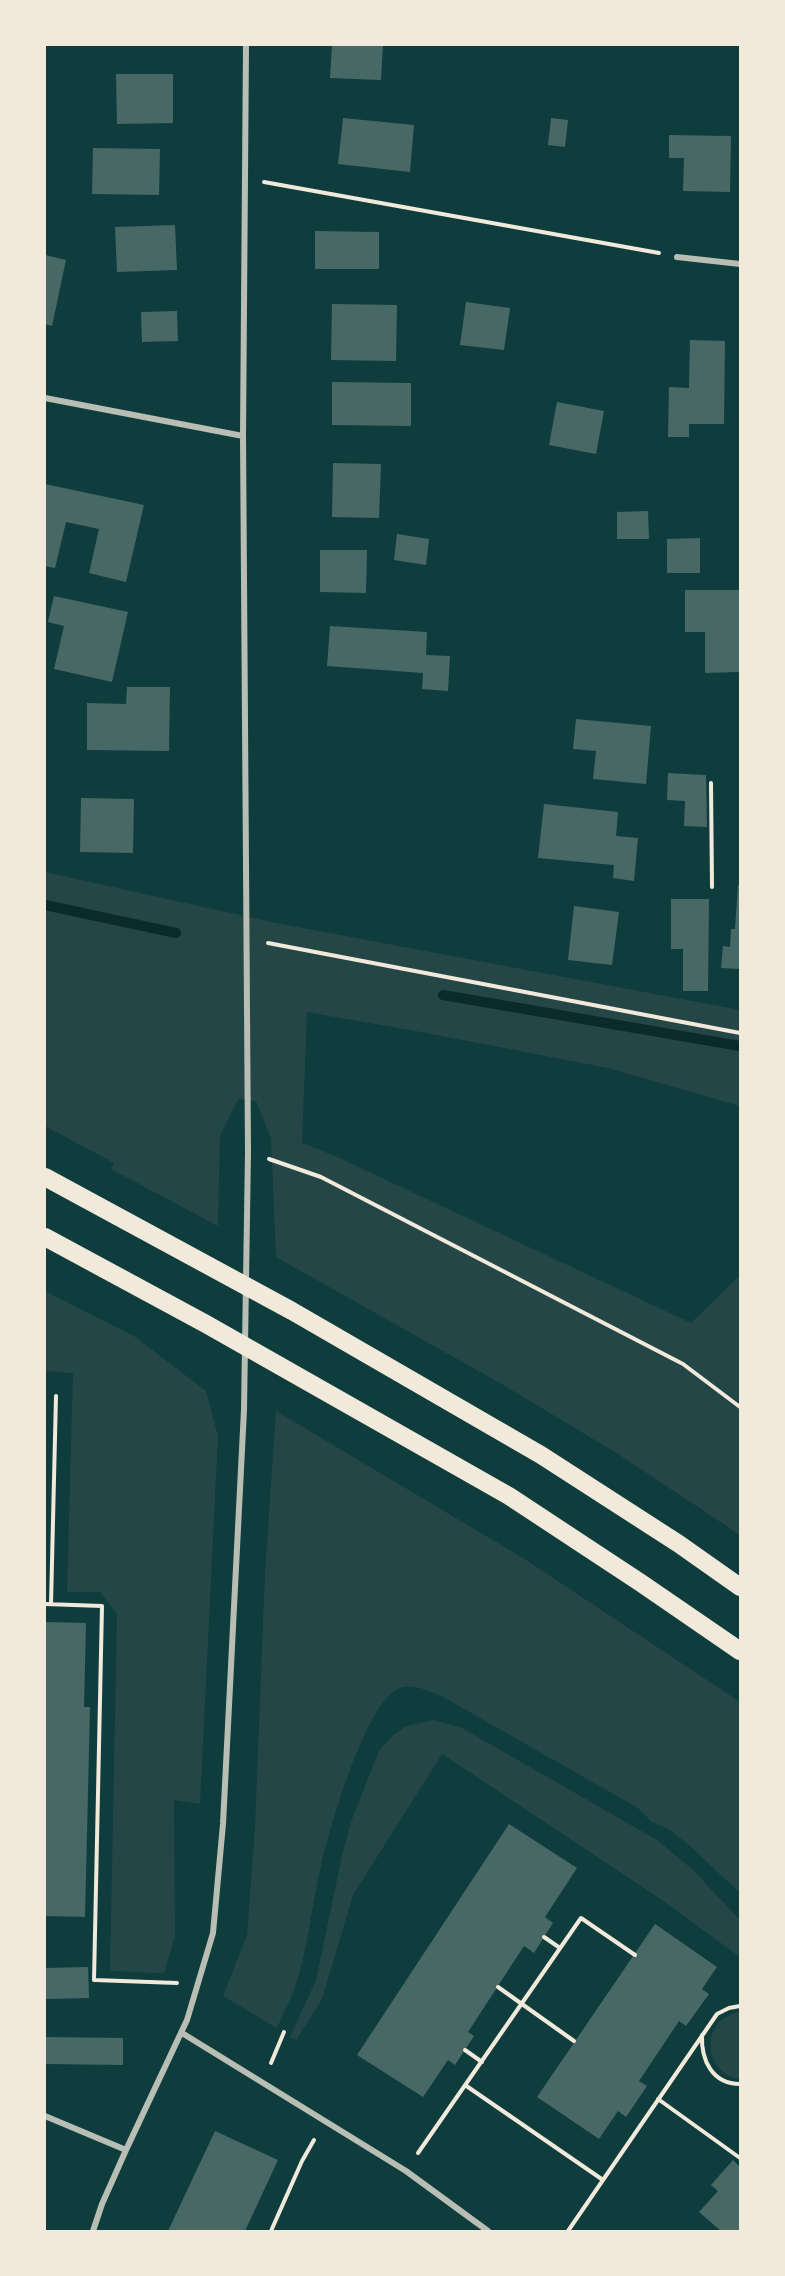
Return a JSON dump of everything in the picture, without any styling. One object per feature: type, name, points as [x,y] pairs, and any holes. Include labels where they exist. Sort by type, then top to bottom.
[{"type":"highway","points":[[45,1177],[292,1311],[541,1455],[680,1544],[740,1587]]},
{"type":"highway","points":[[45,1237],[206,1324],[509,1496],[740,1651]]},
{"type":"street","points":[[93,2231],[102,2204],[126,2150],[182,2033],[198,1983],[213,1933],[223,1824],[244,1410],[248,1152],[243,436],[246,45]]},
{"type":"street","points":[[677,257],[740,264]]},
{"type":"street","points":[[45,398],[243,436]]},
{"type":"street","points":[[182,2033],[406,2171],[488,2231]]},
{"type":"street","points":[[45,2116],[126,2150]]},
{"type":"path","points":[[246,178],[677,257]]},
{"type":"path","points":[[711,783],[712,887]]},
{"type":"path","points":[[247,939],[740,1033]]},
{"type":"path","points":[[248,1152],[321,1177],[683,1364],[740,1407]]},
{"type":"path","points":[[51,1604],[56,1396]]},
{"type":"path","points":[[45,1604],[102,1606],[94,1980],[198,1983]]},
{"type":"path","points":[[406,2171],[581,1917],[634,1954]]},
{"type":"path","points":[[544,1937],[560,1948]]},
{"type":"path","points":[[498,1987],[574,2041]]},
{"type":"path","points":[[568,2231],[717,2014],[729,2007],[740,2006]]},
{"type":"path","points":[[262,2083],[284,2032]]},
{"type":"path","points":[[702,2035],[701,2049],[704,2061],[711,2072],[722,2080],[740,2084]]},
{"type":"path","points":[[465,2050],[482,2062]]},
{"type":"path","points":[[465,2085],[603,2180]]},
{"type":"path","points":[[658,2099],[740,2158]]},
{"type":"path","points":[[271,2231],[303,2161],[325,2121]]},
{"type":"shaded area","points":[[45,872],[276,923],[740,1010],[740,1106],[608,1068],[307,1012],[302,1143],[335,1156],[691,1323],[740,1275],[740,1535],[618,1454],[505,1386],[276,1257],[271,1138],[256,1101],[238,1099],[220,1136],[218,1226],[111,1169],[114,1163],[45,1126]]},
{"type":"shaded area","points":[[45,1291],[134,1336],[206,1391],[218,1436],[200,1804],[174,1800],[175,1936],[164,1973],[110,1971],[117,1614],[100,1592],[67,1592],[73,1373],[45,1371]]},
{"type":"shaded area","points":[[276,1411],[523,1558],[740,1702],[740,1893],[690,1846],[670,1830],[652,1822],[638,1808],[445,1698],[422,1689],[404,1687],[386,1699],[373,1718],[350,1770],[325,1849],[298,1978],[277,2028],[223,1996],[247,1935],[255,1828],[265,1573]]},
{"type":"shaded area","points":[[434,1720],[462,1728],[657,1840],[693,1870],[740,1920],[740,1957],[659,1898],[442,1754],[353,1895],[322,1999],[296,2040],[290,2037],[316,1980],[352,1819],[379,1751],[393,1735],[406,1726]]},
{"type":"shaded area","points":[[740,2012],[740,2079],[723,2073],[713,2059],[711,2050],[713,2033],[717,2025]]},
{"type":"building","points":[[332,45],[383,45],[381,80],[330,78]]},
{"type":"building","points":[[116,74],[173,74],[173,123],[117,124]]},
{"type":"building","points":[[343,118],[414,125],[410,172],[338,164]]},
{"type":"building","points":[[551,118],[568,120],[565,147],[548,145]]},
{"type":"building","points":[[669,135],[731,136],[730,192],[683,191],[684,158],[669,158]]},
{"type":"building","points":[[93,148],[160,149],[159,195],[92,194]]},
{"type":"building","points":[[175,225],[177,270],[117,272],[115,227]]},
{"type":"building","points":[[315,231],[379,232],[379,269],[315,269]]},
{"type":"building","points":[[45,255],[66,260],[52,326],[45,324]]},
{"type":"building","points":[[466,302],[510,308],[504,350],[460,345]]},
{"type":"building","points":[[332,304],[397,305],[396,361],[331,360]]},
{"type":"building","points":[[177,311],[178,341],[142,342],[141,312]]},
{"type":"building","points":[[690,340],[725,341],[724,424],[689,424],[689,437],[668,437],[669,387],[689,388]]},
{"type":"building","points":[[332,382],[411,383],[411,426],[332,425]]},
{"type":"building","points":[[557,402],[604,411],[596,454],[549,445]]},
{"type":"building","points":[[333,463],[381,464],[379,518],[332,517]]},
{"type":"building","points":[[45,484],[144,505],[126,582],[89,573],[99,529],[66,522],[55,568],[45,566]]},
{"type":"building","points":[[648,511],[649,539],[617,539],[617,512]]},
{"type":"building","points":[[397,534],[429,539],[426,565],[394,560]]},
{"type":"building","points":[[700,538],[700,573],[667,573],[667,539]]},
{"type":"building","points":[[320,550],[367,550],[366,593],[320,592]]},
{"type":"building","points":[[685,590],[740,590],[740,672],[705,673],[705,632],[685,632]]},
{"type":"building","points":[[54,596],[128,612],[112,682],[54,669],[64,626],[48,622]]},
{"type":"building","points":[[330,626],[427,632],[426,655],[450,656],[448,691],[422,689],[423,673],[327,666]]},
{"type":"building","points":[[127,687],[170,687],[169,751],[87,750],[87,703],[126,704]]},
{"type":"building","points":[[576,719],[651,726],[646,784],[593,779],[596,751],[573,749]]},
{"type":"building","points":[[668,773],[706,775],[707,827],[684,826],[685,801],[667,800]]},
{"type":"building","points":[[81,798],[134,799],[133,853],[80,852]]},
{"type":"building","points":[[544,804],[618,812],[616,836],[638,838],[634,881],[613,878],[614,865],[538,858]]},
{"type":"building","points":[[738,885],[740,885],[740,969],[721,968],[723,946],[730,947],[731,929],[735,929]]},
{"type":"building","points":[[671,899],[709,899],[708,991],[683,991],[683,949],[671,949]]},
{"type":"building","points":[[574,906],[619,912],[612,965],[568,960]]},
{"type":"building","points":[[45,1622],[86,1623],[84,1707],[90,1707],[85,1917],[45,1916]]},
{"type":"building","points":[[509,1824],[577,1868],[545,1917],[553,1923],[534,1953],[524,1946],[468,2032],[474,2036],[455,2065],[448,2060],[423,2097],[357,2055]]},
{"type":"building","points":[[655,1924],[717,1967],[702,1989],[709,1994],[686,2026],[679,2021],[639,2081],[647,2086],[626,2117],[618,2111],[599,2139],[537,2097]]},
{"type":"building","points":[[88,1967],[89,1998],[45,1999],[45,1968]]},
{"type":"building","points":[[45,2037],[123,2038],[123,2065],[45,2064]]},
{"type":"building","points":[[215,2131],[278,2160],[245,2231],[168,2231]]},
{"type":"building","points":[[733,2160],[740,2167],[740,2231],[721,2231],[699,2212],[718,2191],[711,2185]]},
{"type":"waterway","points":[[45,905],[176,933]]},
{"type":"waterway","points":[[443,995],[740,1046]]}]
